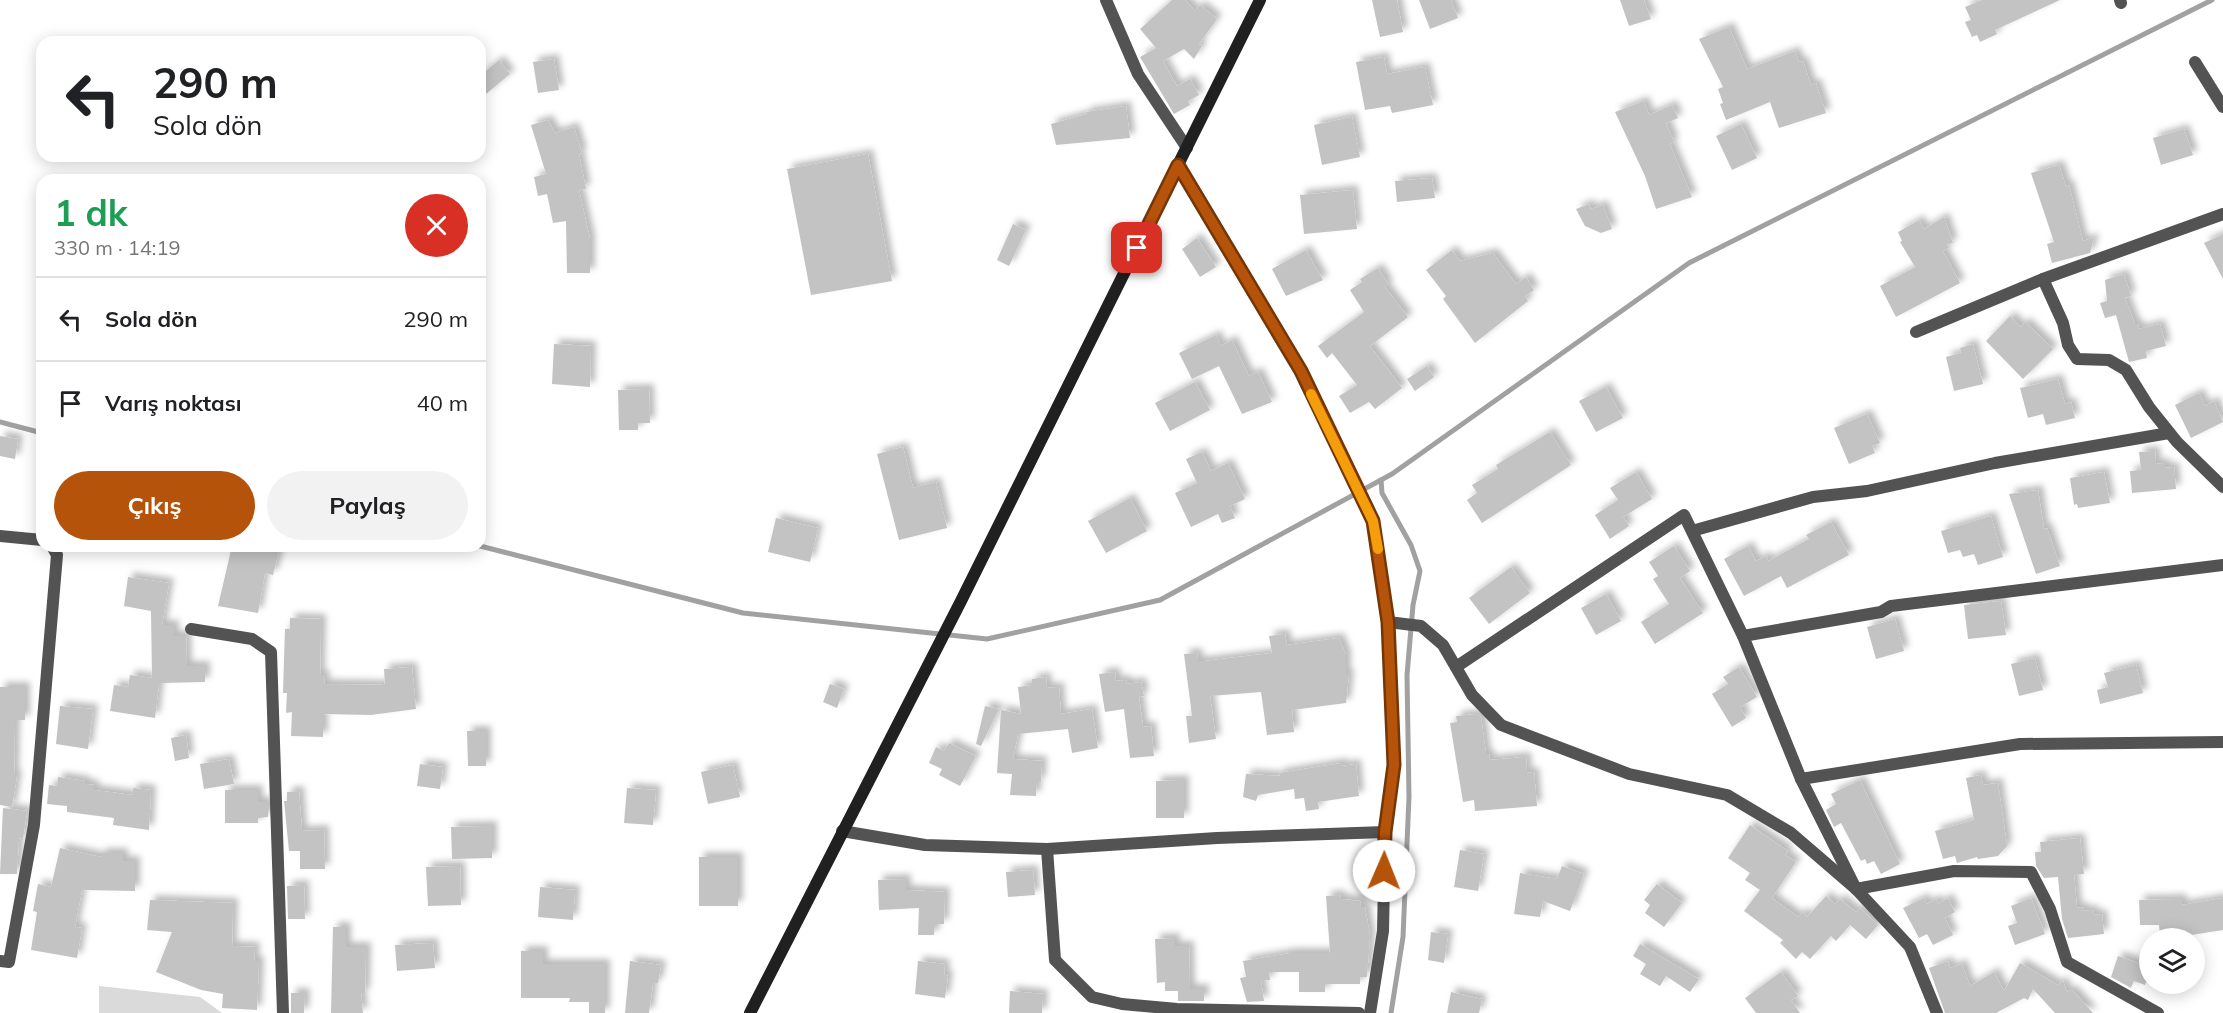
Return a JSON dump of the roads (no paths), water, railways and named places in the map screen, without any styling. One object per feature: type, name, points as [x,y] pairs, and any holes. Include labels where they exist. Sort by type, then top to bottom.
[{"type":"main road","points":[[750,1013],[961,601],[1260,0]]},
{"type":"street","points":[[1106,0],[1138,74],[1187,148]]},
{"type":"street","points":[[2195,62],[2223,107]]},
{"type":"street","points":[[1178,165],[1301,371],[1373,521],[1394,622],[1394,765],[1385,832],[1383,931],[1370,1013]]},
{"type":"street","points":[[1916,332],[2043,279],[2223,214]]},
{"type":"street","points":[[2043,279],[2062,323],[2068,345],[2077,359],[2109,360],[2126,370],[2149,407],[2169,433],[2223,487]]},
{"type":"street","points":[[1692,531],[1813,497],[1867,490],[1995,463],[2169,433]]},
{"type":"street","points":[[1456,667],[1684,515],[1743,636],[1801,779],[1856,889]]},
{"type":"street","points":[[0,536],[36,539]]},
{"type":"street","points":[[0,961],[9,962],[34,825],[57,555],[55,552]]},
{"type":"street","points":[[1743,636],[1881,612],[1891,606],[2223,565]]},
{"type":"street","points":[[1394,622],[1421,626],[1443,645],[1472,695],[1501,725],[1629,774],[1727,795],[1791,833],[1856,889],[1910,947],[1937,1013]]},
{"type":"street","points":[[191,629],[252,639],[271,652],[283,1013]]},
{"type":"street","points":[[1801,779],[2020,744],[2223,742]]},
{"type":"street","points":[[842,831],[925,845],[1047,849],[1217,838],[1385,832]]},
{"type":"street","points":[[1047,849],[1055,960],[1092,997],[1122,1004],[1177,1009],[1359,1013]]},
{"type":"street","points":[[1856,889],[1954,871],[2031,872],[2050,909],[2067,962],[2158,1013]]},
{"type":"waterway","points":[[486,548],[743,613],[987,639],[1160,600],[1392,474],[1689,263],[2212,0]]},
{"type":"waterway","points":[[0,422],[36,431]]},
{"type":"waterway","points":[[1381,480],[1382,493],[1411,545],[1420,571],[1413,605],[1407,675],[1409,797],[1403,937],[1391,1013]]}]
